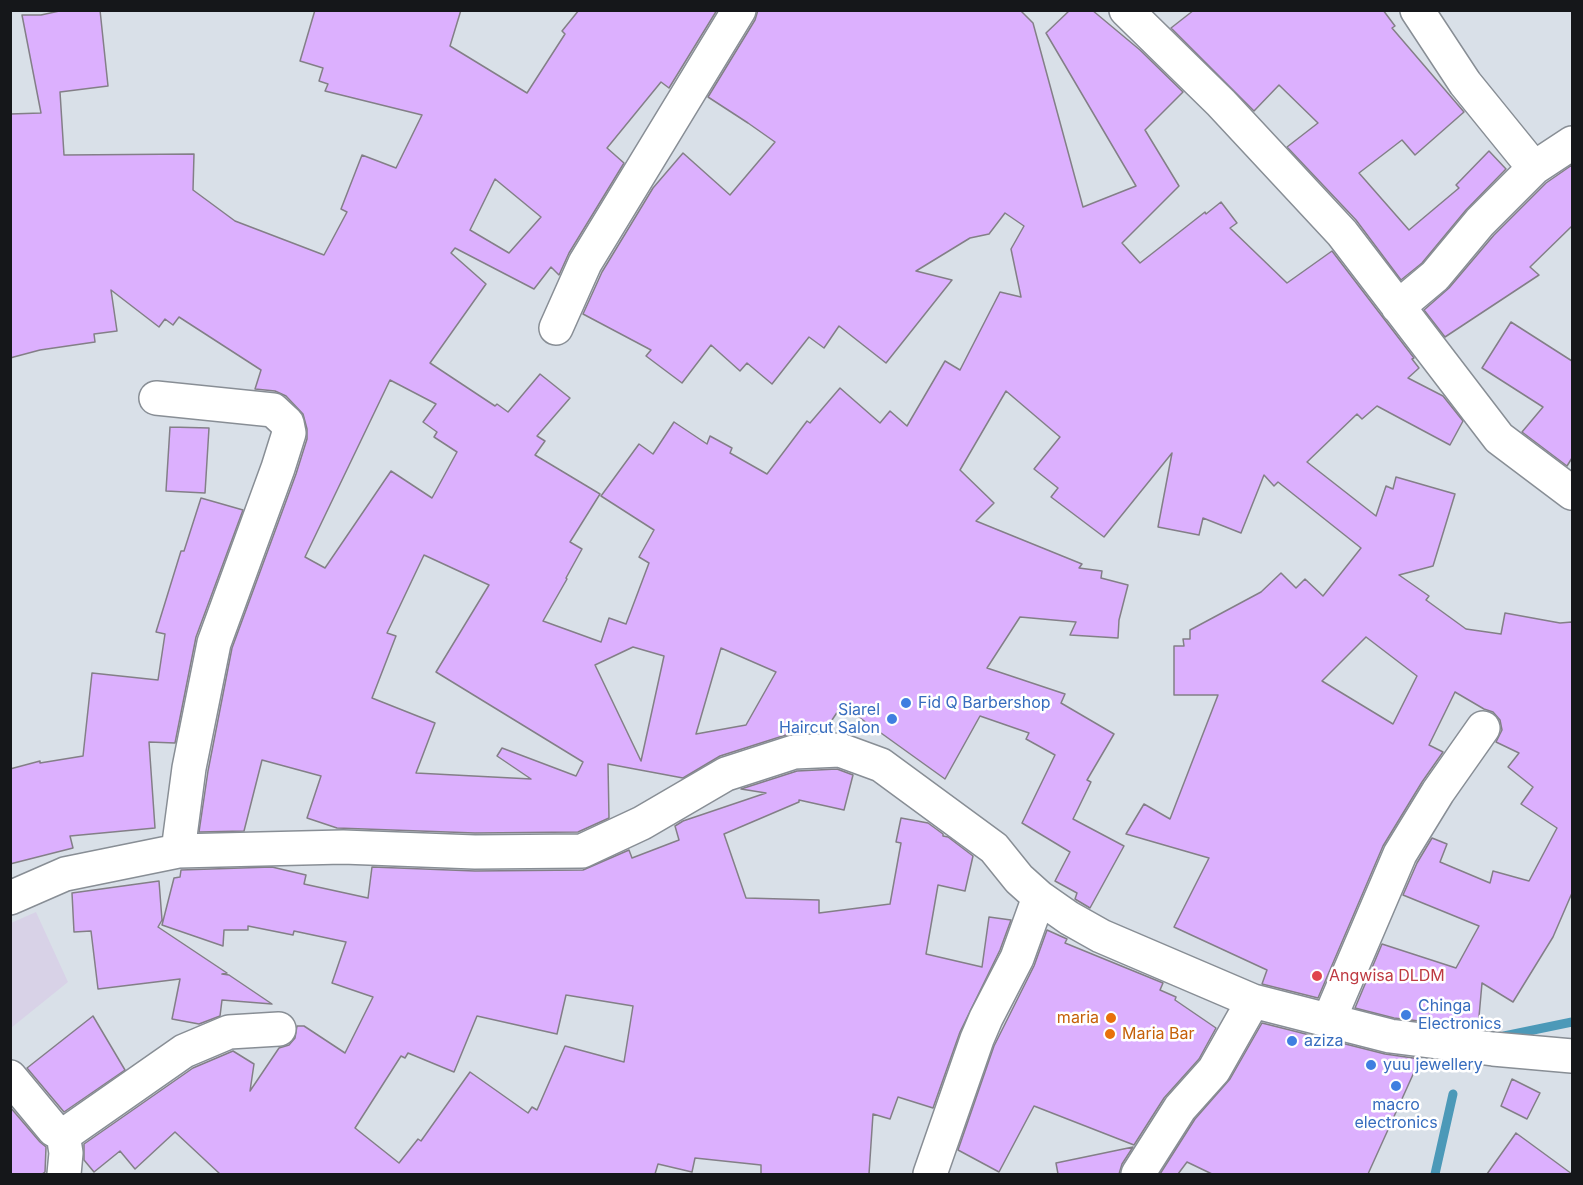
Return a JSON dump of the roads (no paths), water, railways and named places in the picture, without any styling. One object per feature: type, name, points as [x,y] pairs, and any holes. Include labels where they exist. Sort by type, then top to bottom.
[{"type":"street","points":[[556,328],[585,263],[739,10]]},
{"type":"street","points":[[1126,10],[1221,102],[1342,233],[1499,438],[1572,493]]},
{"type":"street","points":[[1417,10],[1465,83],[1534,168]]},
{"type":"street","points":[[1398,307],[1435,276],[1480,222],[1534,168],[1572,143]]},
{"type":"street","points":[[156,398],[273,410],[288,423],[289,433],[214,643],[189,768],[178,851]]},
{"type":"street","points":[[1329,1020],[1400,854],[1438,792],[1483,729]]},
{"type":"street","points":[[10,898],[65,874],[178,851],[343,847],[475,852],[582,851],[642,823],[726,774],[794,752],[840,750],[881,765],[994,848],[1019,879],[1039,897],[1069,918],[1101,936],[1254,1001],[1390,1036],[1572,1056]]},
{"type":"street","points":[[930,1174],[977,1039],[1017,958],[1039,897]]},
{"type":"street","points":[[1138,1174],[1180,1108],[1214,1070],[1254,1001]]},
{"type":"street","points":[[63,1134],[184,1051],[230,1032],[279,1029]]},
{"type":"street","points":[[10,1077],[54,1130],[63,1134]]},
{"type":"street","points":[[63,1134],[66,1153],[64,1174]]},
{"type":"waterway","points":[[1504,1036],[1572,1022]]},
{"type":"waterway","points":[[1435,1174],[1453,1094]]},
{"type":"place","name":"Fid Q Barbershop","points":[[906,703]]},
{"type":"place","name":"Siarel Haircut Salon","points":[[892,719]]},
{"type":"place","name":"Angwisa DLDM","points":[[1317,976]]},
{"type":"place","name":"Chinga Electronics","points":[[1406,1015]]},
{"type":"place","name":"maria","points":[[1111,1018]]},
{"type":"place","name":"Maria Bar","points":[[1110,1034]]},
{"type":"place","name":"aziza","points":[[1292,1041]]},
{"type":"place","name":"yuu jewellery","points":[[1371,1065]]},
{"type":"place","name":"macro electronics","points":[[1396,1086]]}]
